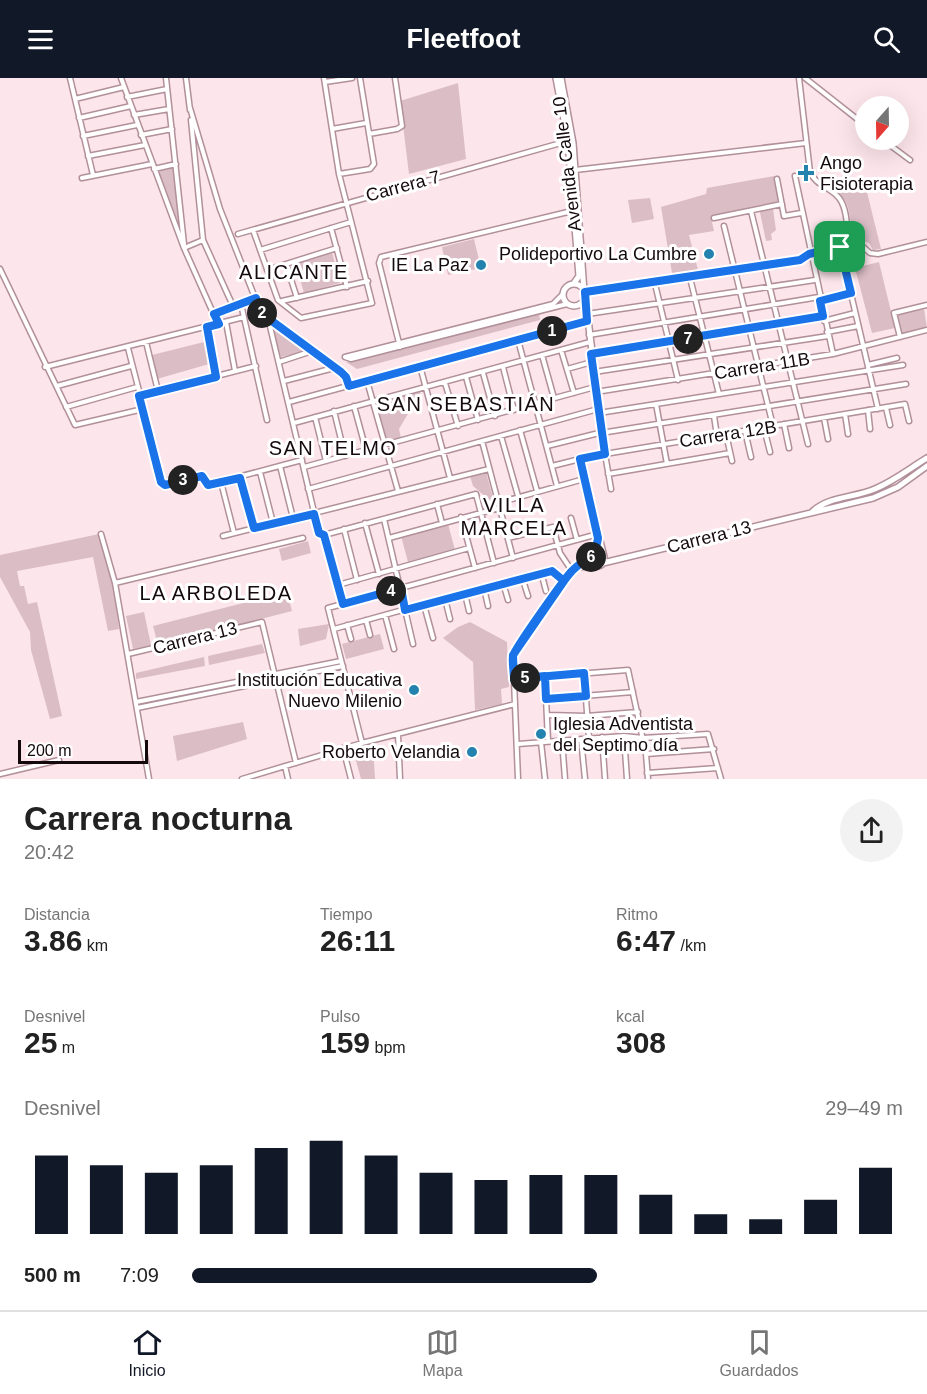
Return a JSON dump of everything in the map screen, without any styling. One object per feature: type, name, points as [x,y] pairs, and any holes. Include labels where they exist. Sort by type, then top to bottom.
[{"type":"street","points":[[71,78],[93,176]]},
{"type":"street","points":[[121,78],[184,248],[219,324]]},
{"type":"street","points":[[166,78],[184,248]]},
{"type":"street","points":[[186,78],[204,240],[233,306]]},
{"type":"street","points":[[253,230],[278,300],[301,318],[372,303],[368,281],[345,202],[324,80],[352,78]]},
{"type":"street","points":[[339,174],[373,167],[374,161],[360,78]]},
{"type":"street","points":[[369,134],[402,126],[395,78]]},
{"type":"street","name":"Avenida Calle 10","points":[[556,78],[568,141],[591,354],[605,454]]},
{"type":"street","name":"Avenida Calle 10","points":[[561,78],[573,143],[572,211],[579,276],[574,283]]},
{"type":"street","points":[[799,78],[808,164],[813,179],[835,193],[843,203],[849,246]]},
{"type":"street","points":[[805,78],[855,117]]},
{"type":"street","points":[[75,99],[124,87]]},
{"type":"street","points":[[127,97],[167,89]]},
{"type":"street","points":[[79,118],[130,106]]},
{"type":"street","points":[[190,108],[228,230],[261,313],[346,377],[349,386]]},
{"type":"street","points":[[134,115],[169,109]]},
{"type":"street","points":[[332,129],[366,123]]},
{"type":"street","points":[[83,136],[137,125]]},
{"type":"street","points":[[141,135],[172,129]]},
{"type":"street","name":"Carrera 7","points":[[238,234],[568,141]]},
{"type":"street","points":[[571,170],[806,143]]},
{"type":"street","points":[[88,156],[145,144]]},
{"type":"street","points":[[896,150],[910,160]]},
{"type":"street","points":[[82,178],[152,164]]},
{"type":"street","points":[[154,169],[176,164]]},
{"type":"street","points":[[795,176],[809,254],[833,354]]},
{"type":"street","points":[[777,179],[784,216],[801,213]]},
{"type":"street","points":[[714,218],[782,204]]},
{"type":"street","points":[[399,345],[379,263],[381,256],[572,211]]},
{"type":"street","points":[[751,211],[781,325],[808,444]]},
{"type":"street","points":[[260,250],[351,222]]},
{"type":"street","points":[[724,226],[773,426]]},
{"type":"street","points":[[331,228],[347,287]]},
{"type":"street","points":[[184,248],[204,240]]},
{"type":"street","points":[[532,311],[553,304],[567,286],[574,283],[585,293],[800,260],[809,254],[840,247],[861,245],[870,253],[878,255],[927,242]]},
{"type":"street","points":[[840,247],[878,409]]},
{"type":"street","points":[[267,270],[337,249]]},
{"type":"street","points":[[286,264],[297,298]]},
{"type":"street","points":[[0,269],[45,367],[57,386],[75,425],[143,409]]},
{"type":"street","points":[[690,278],[719,394]]},
{"type":"street","points":[[289,402],[518,340],[587,318],[695,297],[815,280]]},
{"type":"street","points":[[282,302],[368,281]]},
{"type":"street","points":[[655,284],[678,380]]},
{"type":"street","points":[[578,305],[585,293]]},
{"type":"street","points":[[589,335],[851,293]]},
{"type":"street","points":[[562,295],[567,304]]},
{"type":"street","points":[[214,314],[256,298]]},
{"type":"street","points":[[241,304],[267,420]]},
{"type":"street","points":[[399,345],[351,359],[345,357],[532,311],[567,304],[578,305]]},
{"type":"street","points":[[578,305],[587,318]]},
{"type":"street","points":[[900,336],[894,313],[927,305]]},
{"type":"street","points":[[591,354],[855,313]]},
{"type":"street","points":[[45,367],[244,318]]},
{"type":"street","points":[[268,318],[319,533],[324,535],[476,495],[494,563]]},
{"type":"street","points":[[226,322],[235,371]]},
{"type":"street","points":[[594,372],[785,343],[858,326]]},
{"type":"street","points":[[207,327],[216,377]]},
{"type":"street","name":"Carrera 11B","points":[[304,467],[574,393],[678,380],[833,354],[927,330]]},
{"type":"street","points":[[518,340],[557,486]]},
{"type":"street","points":[[146,342],[158,391]]},
{"type":"street","points":[[294,423],[590,342]]},
{"type":"street","points":[[128,348],[130,366],[163,484],[202,476],[208,485],[221,483],[303,460]]},
{"type":"street","points":[[561,350],[574,393]]},
{"type":"street","points":[[279,362],[313,351]]},
{"type":"street","points":[[542,355],[554,398]]},
{"type":"street","points":[[308,489],[520,430],[598,411],[764,388],[868,367],[897,358]]},
{"type":"street","points":[[567,369],[592,362]]},
{"type":"street","points":[[868,367],[903,365]]},
{"type":"street","points":[[57,386],[130,366]]},
{"type":"street","points":[[139,396],[256,366]]},
{"type":"street","points":[[420,366],[450,478]]},
{"type":"street","points":[[503,367],[514,410]]},
{"type":"street","points":[[284,381],[334,368]]},
{"type":"street","points":[[483,373],[495,416]]},
{"type":"street","points":[[466,377],[478,420]]},
{"type":"street","points":[[367,381],[383,445],[398,491]]},
{"type":"street","points":[[445,383],[458,426]]},
{"type":"street","points":[[547,446],[602,434],[906,384]]},
{"type":"street","points":[[66,407],[137,387]]},
{"type":"street","points":[[656,404],[667,464]]},
{"type":"street","name":"Carrera 12B","points":[[552,466],[605,454],[905,404],[909,421]]},
{"type":"street","points":[[354,406],[366,450]]},
{"type":"street","points":[[886,408],[890,425]]},
{"type":"street","points":[[868,410],[870,429]]},
{"type":"street","points":[[334,411],[345,456]]},
{"type":"street","points":[[845,414],[848,434]]},
{"type":"street","points":[[714,416],[717,436]]},
{"type":"street","points":[[315,417],[326,461]]},
{"type":"street","points":[[824,418],[828,439]]},
{"type":"street","points":[[784,424],[789,448]]},
{"type":"street","points":[[764,428],[770,452]]},
{"type":"street","points":[[520,430],[537,491]]},
{"type":"street","points":[[745,431],[751,457]]},
{"type":"street","points":[[726,434],[732,461]]},
{"type":"street","points":[[501,436],[518,496]]},
{"type":"street","points":[[482,441],[513,558]]},
{"type":"street","points":[[609,474],[730,453]]},
{"type":"street","points":[[605,454],[611,489]]},
{"type":"street","name":"Carrera 13","points":[[812,512],[822,503],[872,490],[894,481],[927,458]]},
{"type":"street","points":[[580,459],[604,561]]},
{"type":"street","points":[[280,466],[293,518]]},
{"type":"street","name":"Carrera 13","points":[[594,565],[886,493],[927,466]]},
{"type":"street","points":[[223,536],[489,469]]},
{"type":"street","points":[[260,472],[273,523]]},
{"type":"street","points":[[240,478],[254,528]]},
{"type":"street","points":[[389,538],[481,513],[518,496],[584,479]]},
{"type":"street","points":[[221,483],[234,533]]},
{"type":"street","points":[[437,504],[442,523]]},
{"type":"street","points":[[461,518],[475,568]]},
{"type":"street","points":[[571,518],[577,540]]},
{"type":"street","points":[[384,519],[413,644]]},
{"type":"street","points":[[365,523],[379,574]]},
{"type":"street","points":[[508,538],[553,527],[558,546],[573,570]]},
{"type":"street","points":[[344,529],[357,580]]},
{"type":"street","points":[[101,534],[115,583],[149,779]]},
{"type":"street","points":[[324,535],[343,604]]},
{"type":"street","points":[[362,743],[328,608],[598,536]]},
{"type":"street","points":[[573,570],[594,565],[593,555],[598,536]]},
{"type":"street","points":[[115,583],[303,538]]},
{"type":"street","points":[[338,585],[469,548]]},
{"type":"street","points":[[512,779],[518,778],[513,655],[573,570],[598,553],[604,561]]},
{"type":"street","points":[[334,629],[541,572],[552,571],[564,581]]},
{"type":"street","points":[[541,572],[546,591]]},
{"type":"street","points":[[522,577],[528,596]]},
{"type":"street","points":[[503,583],[508,600]]},
{"type":"street","points":[[484,588],[488,606]]},
{"type":"street","points":[[465,594],[469,611]]},
{"type":"street","points":[[445,599],[450,619]]},
{"type":"street","points":[[424,605],[433,638]]},
{"type":"street","points":[[385,615],[394,649]]},
{"type":"street","points":[[366,620],[370,634]]},
{"type":"street","name":"Carrera 13","points":[[128,654],[262,622],[276,678]]},
{"type":"street","points":[[347,625],[351,639]]},
{"type":"street","points":[[136,705],[342,663]]},
{"type":"street","points":[[514,679],[628,670],[646,754],[648,779]]},
{"type":"street","points":[[584,673],[589,738]]},
{"type":"street","points":[[545,676],[548,741]]},
{"type":"street","points":[[276,678],[296,763]]},
{"type":"street","points":[[546,699],[633,692]]},
{"type":"street","points":[[242,779],[343,748],[515,704]]},
{"type":"street","points":[[548,715],[586,716],[638,712]]},
{"type":"street","points":[[518,744],[602,737],[643,738],[708,734],[721,779]]},
{"type":"street","points":[[398,735],[400,779]]},
{"type":"street","points":[[624,736],[627,779]]},
{"type":"street","points":[[602,737],[605,779]]},
{"type":"street","points":[[582,739],[585,779]]},
{"type":"street","points":[[562,740],[565,779]]},
{"type":"street","points":[[541,742],[545,779]]},
{"type":"street","points":[[343,748],[351,779]]},
{"type":"street","points":[[646,754],[714,749]]},
{"type":"street","points":[[0,774],[59,760]]},
{"type":"street","points":[[285,766],[288,779]]},
{"type":"street","points":[[647,773],[718,768]]},
{"type":"street","points":[[265,772],[267,779]]},
{"type":"shaded area","points":[[458,83],[466,159],[409,174],[400,101]]},
{"type":"shaded area","points":[[174,167],[182,232],[158,171]]},
{"type":"shaded area","points":[[774,176],[780,207],[773,209],[776,230],[771,234],[772,240],[766,241],[759,208],[711,218],[714,231],[689,235],[699,274],[673,279],[661,207],[706,194],[707,188]]},
{"type":"shaded area","points":[[865,184],[881,249],[873,250],[869,243],[857,239],[846,203],[836,191],[826,186],[846,187]]},
{"type":"shaded area","points":[[650,198],[654,219],[632,223],[628,200]]},
{"type":"shaded area","points":[[474,239],[481,268],[448,275],[442,247]]},
{"type":"shaded area","points":[[332,252],[340,283],[304,293],[295,262]]},
{"type":"shaded area","points":[[879,262],[895,328],[872,333],[855,268]]},
{"type":"shaded area","points":[[924,309],[927,328],[902,334],[897,315]]},
{"type":"shaded area","points":[[539,312],[540,320],[357,369],[346,362]]},
{"type":"shaded area","points":[[270,322],[306,351],[281,357]]},
{"type":"shaded area","points":[[204,342],[209,364],[157,379],[152,355]]},
{"type":"shaded area","points":[[422,390],[399,429],[401,438],[386,442],[375,403]]},
{"type":"shaded area","points":[[486,472],[495,505],[473,486],[470,476]]},
{"type":"shaded area","points":[[448,524],[455,550],[408,562],[401,536]]},
{"type":"shaded area","points":[[99,534],[113,583],[119,629],[108,631],[93,557],[17,571],[20,586],[24,586],[28,604],[37,602],[62,716],[50,719],[31,650],[30,632],[0,577],[0,555]]},
{"type":"shaded area","points":[[308,541],[311,553],[282,561],[279,549]]},
{"type":"shaded area","points":[[287,592],[292,611],[158,645],[153,626]]},
{"type":"shaded area","points":[[144,612],[151,645],[133,649],[126,616]]},
{"type":"shaded area","points":[[470,622],[507,642],[509,687],[501,689],[502,704],[475,710],[473,662],[443,638],[458,627]]},
{"type":"shaded area","points":[[329,624],[326,639],[300,646],[298,629]]},
{"type":"shaded area","points":[[380,634],[384,649],[346,659],[342,644]]},
{"type":"shaded area","points":[[262,644],[265,653],[209,665],[208,656]]},
{"type":"shaded area","points":[[204,657],[205,666],[136,679],[136,673]]},
{"type":"shaded area","points":[[243,722],[247,739],[177,761],[173,736]]},
{"type":"shaded area","points":[[373,745],[375,779],[361,779],[353,750]]},
{"type":"place","name":"Ango Fisioterapia","points":[[806,173]]},
{"type":"place","name":"Polideportivo La Cumbre","points":[[709,254]]},
{"type":"place","name":"IE La Paz","points":[[481,265]]},
{"type":"place","name":"Institución Educativa Nuevo Milenio","points":[[414,690]]},
{"type":"place","name":"Iglesia Adventista del Septimo día","points":[[541,734]]},
{"type":"place","name":"Roberto Velandia","points":[[472,752]]},
{"type":"district","name":"ALICANTE","points":[[294,272]]},
{"type":"district","name":"SAN SEBASTIÁN","points":[[466,404]]},
{"type":"district","name":"SAN TELMO","points":[[333,448]]},
{"type":"district","name":"VILLA MARCELA","points":[[514,516]]},
{"type":"district","name":"LA ARBOLEDA","points":[[216,593]]},
{"type":"route","points":[[840,247],[809,254],[800,260],[655,284],[585,292],[587,321],[349,386],[346,377],[341,372],[261,313],[256,298],[214,314],[219,324],[207,327],[216,377],[139,396],[161,482],[165,485],[202,476],[205,477],[208,485],[240,478],[254,528],[314,514],[319,533],[324,535],[343,604],[401,588],[405,610],[547,570],[552,571],[564,581],[513,655],[514,679],[545,676],[584,673],[586,696],[546,699],[545,676],[514,679],[513,655],[530,631],[564,581],[584,560],[594,554],[597,547],[598,538],[580,459],[605,454],[591,354],[781,325],[823,316],[820,301],[851,293],[840,247]]}]
